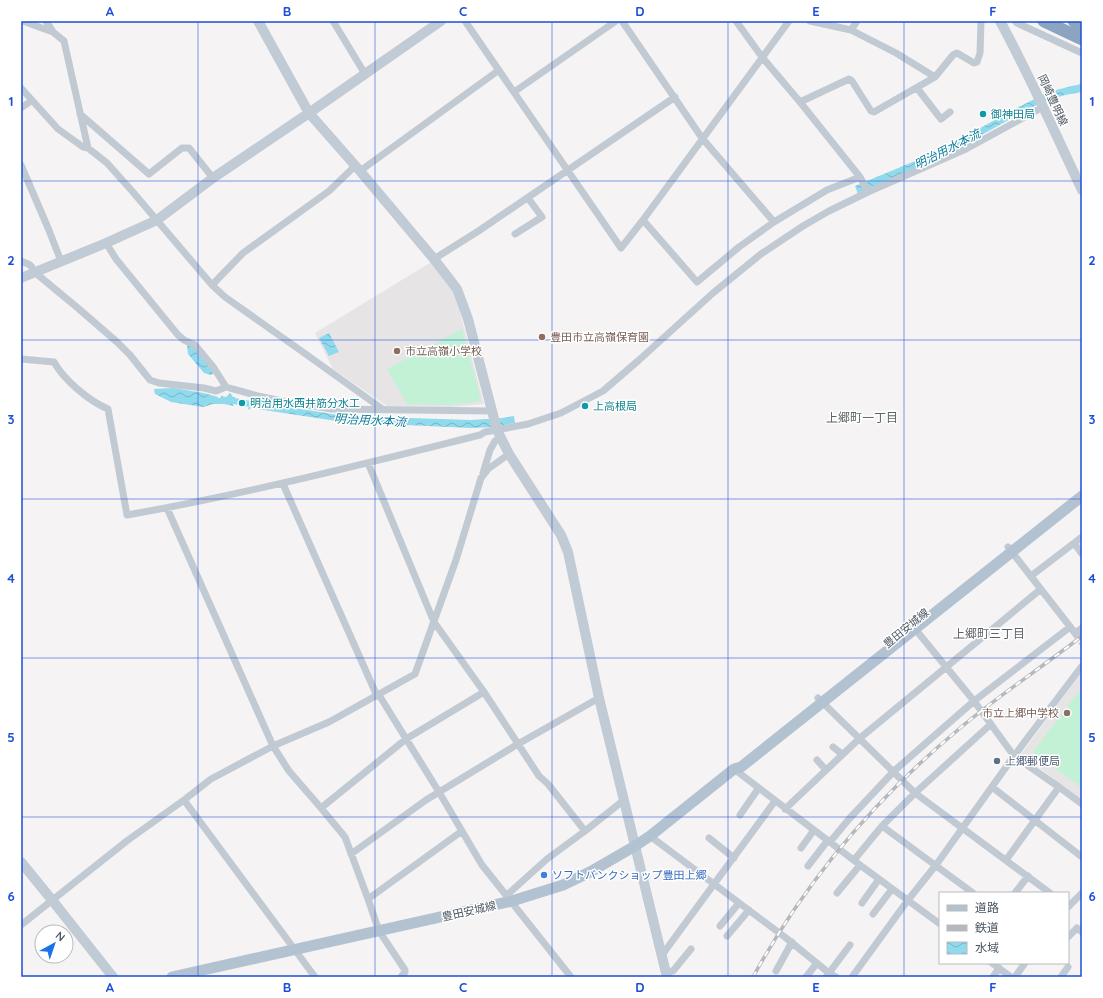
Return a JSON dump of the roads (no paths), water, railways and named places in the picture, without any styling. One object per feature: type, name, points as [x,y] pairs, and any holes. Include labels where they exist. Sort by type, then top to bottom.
[{"type":"highway","points":[[1044,21],[1082,39]]},
{"type":"highway","points":[[1074,21],[1082,25]]},
{"type":"main road","name":"豊田安城線","points":[[172,977],[379,931],[563,885],[590,872],[650,836],[734,769],[736,762],[821,700],[1010,549],[1082,488]]},
{"type":"main road","name":"豊田安城線","points":[[1010,549],[1082,496]]},
{"type":"street","points":[[24,21],[39,28],[53,32]]},
{"type":"street","points":[[46,21],[53,32],[64,41],[88,148]]},
{"type":"street","points":[[258,21],[309,113],[434,259],[457,289],[468,319],[495,421],[509,454],[561,535],[570,559],[599,698],[667,975],[673,971],[691,949]]},
{"type":"street","points":[[333,21],[365,74]]},
{"type":"street","points":[[21,278],[157,220],[213,178],[441,21]]},
{"type":"street","points":[[465,21],[621,248],[789,21]]},
{"type":"street","points":[[514,92],[616,21]]},
{"type":"street","points":[[622,21],[702,138],[774,222]]},
{"type":"street","points":[[736,21],[762,57],[862,179],[868,190]]},
{"type":"street","points":[[810,21],[851,30],[896,53],[935,77]]},
{"type":"street","points":[[851,30],[857,21]]},
{"type":"street","points":[[800,102],[849,80],[852,81],[871,111],[874,112],[935,77],[953,54],[956,53],[974,63],[977,62],[980,53],[981,21]]},
{"type":"street","name":"岡崎豊明線","points":[[1000,21],[1017,52],[1082,190]]},
{"type":"street","points":[[1016,21],[1017,23],[1082,52]]},
{"type":"street","points":[[212,285],[243,253],[358,169],[499,70]]},
{"type":"street","points":[[21,88],[58,129],[83,147],[88,148],[107,163],[212,285],[225,297],[381,408]]},
{"type":"street","points":[[917,88],[941,119],[950,112]]},
{"type":"street","points":[[434,259],[528,198],[675,98]]},
{"type":"street","points":[[21,108],[32,101]]},
{"type":"street","points":[[21,261],[30,265],[36,271],[38,276],[117,342],[130,355],[150,380],[159,383],[204,388],[216,391],[226,387],[286,402],[332,408],[381,408],[528,424],[561,413],[603,391],[713,293],[761,254],[829,211],[868,190],[966,149],[1041,102]]},
{"type":"street","points":[[80,114],[149,174],[182,148],[189,148],[213,178]]},
{"type":"street","points":[[21,165],[61,261]]},
{"type":"street","points":[[643,220],[697,282],[739,247],[774,222],[827,190],[862,179]]},
{"type":"street","points":[[515,234],[542,217],[528,198]]},
{"type":"street","points":[[106,243],[116,259],[178,335],[184,340],[195,345],[214,368],[226,387]]},
{"type":"street","points":[[21,359],[54,362],[58,369],[81,392],[97,405],[108,410],[127,515],[283,484],[480,435],[485,432],[495,421]]},
{"type":"street","points":[[21,925],[128,840],[211,779],[273,746],[329,722],[416,674],[456,560],[490,450],[495,441]]},
{"type":"street","points":[[481,478],[488,469],[509,454]]},
{"type":"street","points":[[368,463],[434,622],[484,692],[539,776],[548,784],[585,831]]},
{"type":"street","points":[[283,484],[378,695],[439,792],[482,865],[571,977]]},
{"type":"street","points":[[168,508],[273,746],[289,771],[345,837],[379,931],[405,970],[401,977]]},
{"type":"street","points":[[1032,576],[1082,537]]},
{"type":"street","points":[[1074,543],[1082,554]]},
{"type":"street","points":[[1010,549],[1075,633],[1082,628]]},
{"type":"street","points":[[785,809],[860,738],[1041,589]]},
{"type":"street","points":[[914,626],[974,701],[1014,756],[1059,786],[1082,804]]},
{"type":"street","points":[[808,866],[829,841],[894,771],[974,701],[1070,627]]},
{"type":"street","points":[[852,977],[1082,666]]},
{"type":"street","points":[[321,808],[406,739],[484,692]]},
{"type":"street","points":[[351,854],[426,800],[518,744],[599,698]]},
{"type":"street","points":[[821,700],[915,793],[1049,892]]},
{"type":"street","points":[[854,860],[882,826],[915,793],[991,724]]},
{"type":"street","points":[[833,747],[842,754]]},
{"type":"street","points":[[817,760],[826,770]]},
{"type":"street","points":[[734,769],[785,809],[939,923]]},
{"type":"street","points":[[1006,860],[1059,786]]},
{"type":"street","points":[[992,787],[1082,857]]},
{"type":"street","points":[[740,815],[758,788]]},
{"type":"street","points":[[184,800],[315,977]]},
{"type":"street","points":[[509,898],[547,859],[624,800]]},
{"type":"street","points":[[662,956],[775,801]]},
{"type":"street","points":[[882,826],[972,892]]},
{"type":"street","points":[[801,848],[814,830]]},
{"type":"street","points":[[368,899],[462,831]]},
{"type":"street","points":[[650,836],[792,942],[817,963],[828,975],[836,977]]},
{"type":"street","points":[[709,838],[734,858]]},
{"type":"street","points":[[21,862],[113,977]]},
{"type":"street","points":[[837,893],[860,865]]},
{"type":"street","points":[[1016,892],[1028,876]]},
{"type":"street","points":[[862,903],[879,879]]},
{"type":"street","points":[[873,914],[892,889]]},
{"type":"street","points":[[1069,906],[1079,901],[1082,893]]},
{"type":"street","points":[[720,926],[739,903]]},
{"type":"street","points":[[727,936],[748,910]]},
{"type":"street","points":[[1069,936],[1077,928],[1082,932]]},
{"type":"street","points":[[776,971],[792,942]]},
{"type":"street","points":[[828,975],[850,945]]},
{"type":"street","points":[[806,977],[817,963]]},
{"type":"street","points":[[993,964],[1011,977]]},
{"type":"street","points":[[1015,977],[1024,964]]},
{"type":"street","points":[[1061,977],[1068,967]]},
{"type":"street","points":[[993,977],[999,968]]},
{"type":"water","points":[[1082,84],[1082,92],[1065,95],[1030,108],[933,162],[858,194],[855,186],[932,154],[1048,92]]},
{"type":"water","points":[[329,333],[339,352],[329,356],[319,338]]},
{"type":"water","points":[[188,345],[195,347],[212,367],[213,374],[211,375],[204,373],[188,354]]},
{"type":"water","points":[[173,388],[218,397],[217,403],[203,407],[171,402],[155,394],[154,389]]},
{"type":"water","points":[[230,393],[233,397],[235,397],[233,406],[220,403],[221,396],[226,397]]},
{"type":"water","points":[[250,400],[348,416],[471,420],[514,416],[515,423],[494,427],[471,428],[343,422],[251,408],[248,410]]},
{"type":"waterway","name":"明治用水本流","points":[[210,400],[234,401],[256,405]]},
{"type":"tunnel","points":[[1075,633],[1082,643]]},
{"type":"railway","points":[[753,977],[795,908],[844,843],[871,813],[928,756],[959,729],[1082,636]]},
{"type":"place","name":"御神田局","points":[[983,114]]},
{"type":"place","name":"豊田市立高嶺保育園","points":[[542,337]]},
{"type":"place","name":"市立高嶺小学校","points":[[397,351]]},
{"type":"place","name":"明治用水西井筋分水工","points":[[242,403]]},
{"type":"place","name":"上高根局","points":[[585,406]]},
{"type":"place","name":"市立上郷中学校","points":[[1067,713]]},
{"type":"place","name":"上郷郵便局","points":[[997,761]]},
{"type":"place","name":"ソフトバンクショップ豊田上郷","points":[[544,875]]},
{"type":"district","name":"上郷町一丁目","points":[[862,417]]},
{"type":"district","name":"上郷町三丁目","points":[[989,633]]}]
